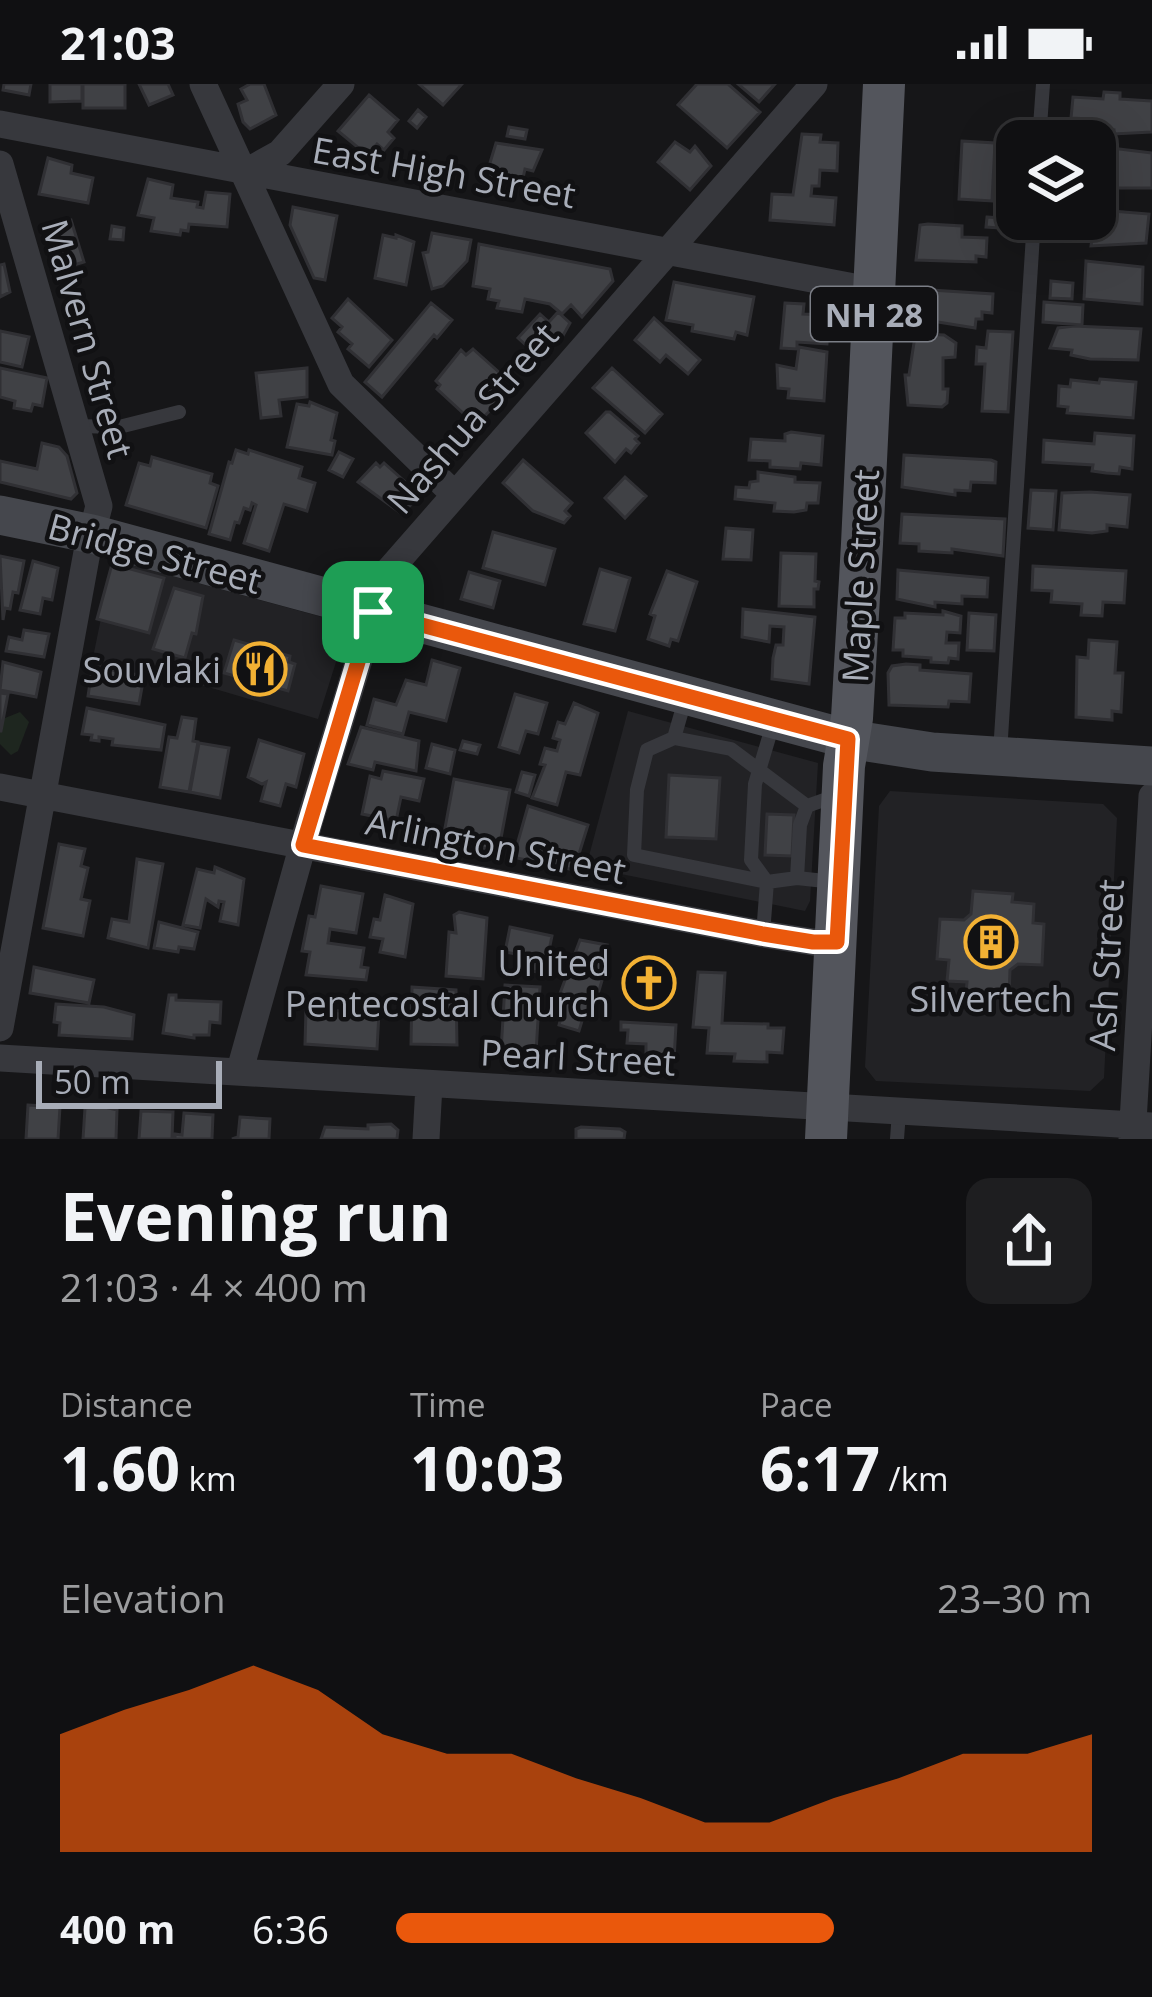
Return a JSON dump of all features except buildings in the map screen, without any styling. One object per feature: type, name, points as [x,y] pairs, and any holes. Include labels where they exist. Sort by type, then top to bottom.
[{"type":"main road","name":"Maple Street","points":[[827,1123],[839,882],[825,800],[848,739],[884,84]]},
{"type":"main road","name":"Bridge Street","points":[[0,514],[92,534],[848,739],[932,752],[1152,766]]},
{"type":"street","points":[[202,84],[340,384],[454,494]]},
{"type":"street","points":[[245,172],[280,153],[341,84]]},
{"type":"street","name":"Nashua Street","points":[[240,1070],[373,612],[392,566],[811,85]]},
{"type":"street","name":"East High Street","points":[[0,124],[875,291]]},
{"type":"street","name":"Malvern Street","points":[[0,164],[99,506],[0,1028]]},
{"type":"street","name":"Arlington Street","points":[[0,787],[763,934],[837,942]]},
{"type":"street","name":"Ash Street","points":[[1139,1130],[1152,796]]},
{"type":"street","name":"Pearl Street","points":[[0,1058],[240,1070],[827,1123],[1139,1130]]},
{"type":"street","points":[[426,1139],[429,1085]]},
{"type":"lane","points":[[1040,120],[1042,84]]},
{"type":"lane","points":[[1000,756],[1033,240]]},
{"type":"lane","points":[[76,426],[119,427],[179,412]]},
{"type":"lane","points":[[674,738],[687,696]]},
{"type":"lane","points":[[763,934],[767,882],[751,860],[760,768],[774,719]]},
{"type":"lane","points":[[797,878],[800,824],[825,800],[731,749],[674,738],[647,750],[637,790],[634,855],[767,882],[797,878],[839,882]]},
{"type":"shaded area","points":[[113,560],[348,624],[318,719],[205,686],[91,667]]},
{"type":"shaded area","points":[[628,711],[818,763],[810,901],[805,911],[586,867]]},
{"type":"shaded area","points":[[20,712],[29,722],[18,751],[11,755],[0,744],[0,720]]},
{"type":"shaded area","points":[[890,791],[1103,804],[1117,818],[1104,1078],[1090,1091],[876,1081],[865,1067],[879,806]]},
{"type":"place","name":"Souvlaki","points":[[260,669]]},
{"type":"place","name":"Silvertech","points":[[991,942]]},
{"type":"place","name":"United Pentecostal Church","points":[[649,983]]},
{"type":"route","points":[[373,612],[848,739],[837,942],[763,934],[303,845],[373,612]]}]
